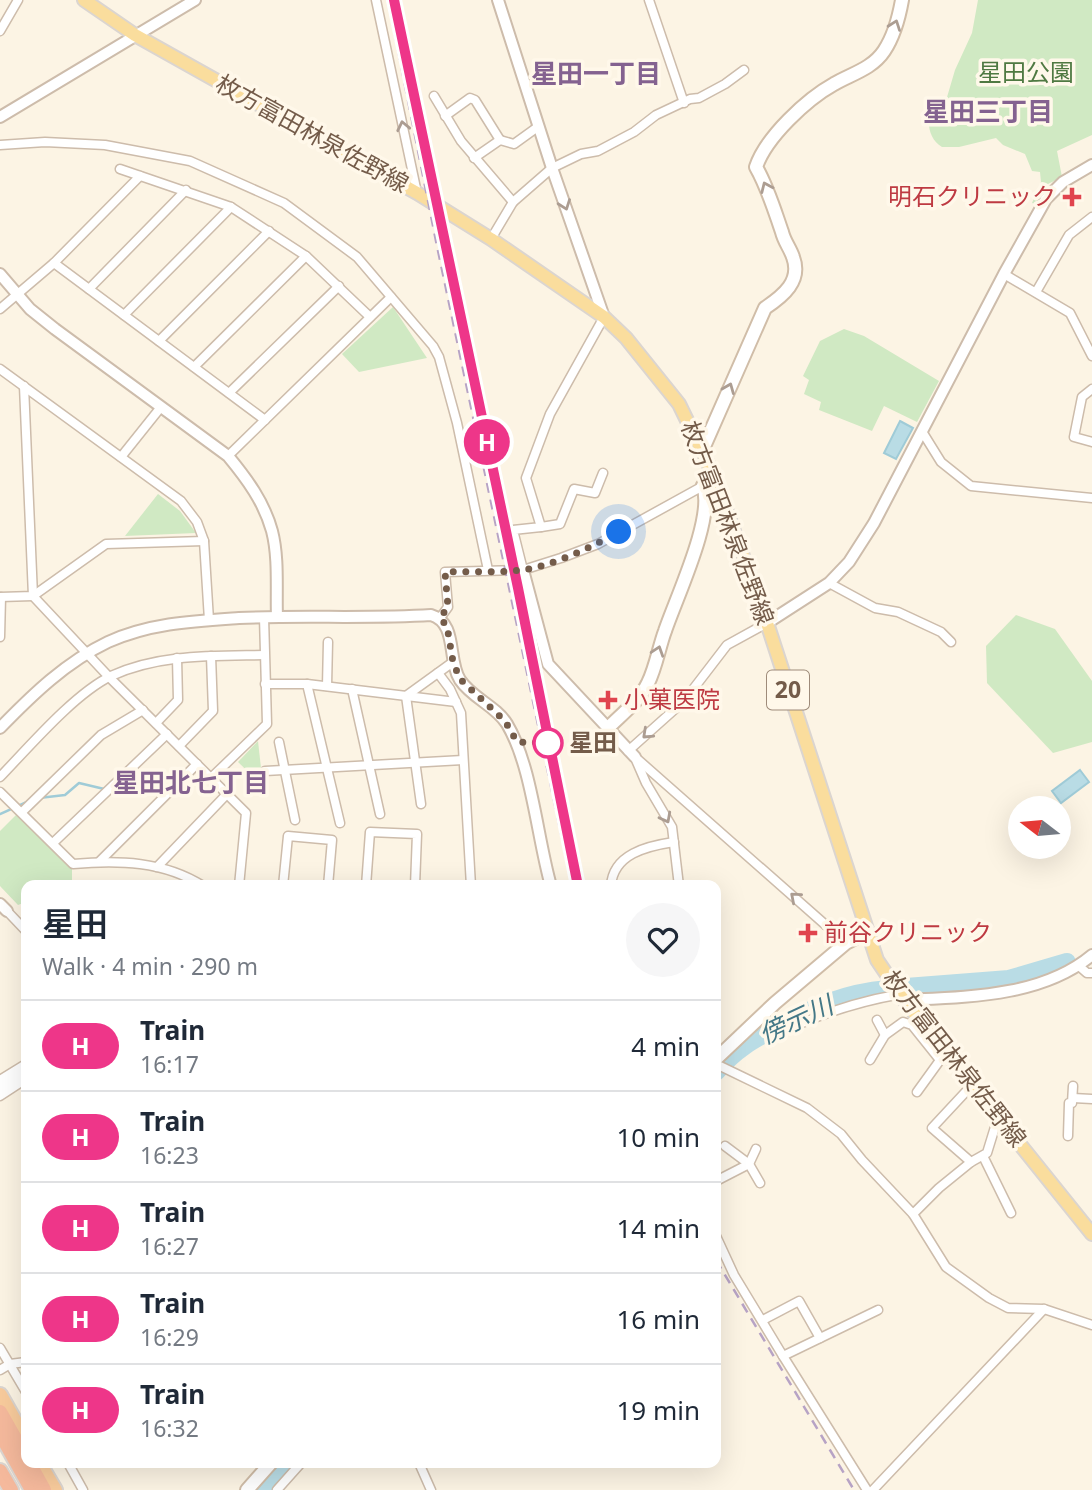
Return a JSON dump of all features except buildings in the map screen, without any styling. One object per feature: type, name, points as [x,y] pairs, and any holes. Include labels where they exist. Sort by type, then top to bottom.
[{"type":"highway","points":[[0,1395],[21,1432]]},
{"type":"highway","points":[[0,1412],[21,1449]]},
{"type":"highway","points":[[0,1433],[32,1490]]},
{"type":"highway","points":[[32,1468],[44,1490]]},
{"type":"highway","points":[[42,1468],[55,1490]]},
{"type":"highway","points":[[0,1471],[11,1490]]},
{"type":"main road","name":"枚方富田林泉佐野線","points":[[84,0],[135,35],[417,193],[491,239],[604,317],[626,338],[680,404],[715,478],[767,622],[877,960],[943,1055],[973,1084],[1092,1234]]},
{"type":"main road","points":[[702,451],[765,308],[784,295],[791,286],[796,266],[756,167],[760,155],[788,122],[811,101],[831,86],[863,70],[883,53],[898,21],[902,0]]},
{"type":"main road","points":[[608,727],[628,709],[648,683],[677,595],[695,552],[705,508],[706,494],[703,486],[715,478]]},
{"type":"main road","points":[[721,1062],[775,1003],[846,943],[867,932]]},
{"type":"main road","points":[[247,1490],[267,1468]]},
{"type":"street","points":[[0,31],[18,0]]},
{"type":"street","points":[[0,117],[195,0]]},
{"type":"street","points":[[376,0],[417,193]]},
{"type":"street","points":[[498,0],[604,317],[550,414],[527,478],[541,527]]},
{"type":"street","points":[[649,0],[684,103]]},
{"type":"street","points":[[491,239],[513,202],[552,168],[581,154],[598,151],[634,132],[656,115],[699,98],[744,70]]},
{"type":"street","points":[[434,96],[474,158],[513,202]]},
{"type":"street","points":[[445,116],[470,98],[475,100],[500,140],[514,144],[539,126]]},
{"type":"street","points":[[474,158],[500,140]]},
{"type":"street","points":[[0,145],[45,142],[104,145],[190,161],[284,204],[357,257],[433,345],[439,357],[457,423],[488,570]]},
{"type":"street","points":[[632,754],[684,701],[727,645],[829,583],[849,562],[874,523],[923,433],[1004,274],[1046,199],[1063,183],[1092,165]]},
{"type":"street","points":[[120,169],[232,207],[306,256],[370,317]]},
{"type":"street","points":[[0,309],[54,263],[140,176]]},
{"type":"street","points":[[89,289],[186,190]]},
{"type":"street","points":[[124,315],[232,207]]},
{"type":"street","points":[[1036,292],[1069,235],[1092,217]]},
{"type":"street","points":[[159,341],[270,231]]},
{"type":"street","points":[[194,367],[306,256]]},
{"type":"street","points":[[54,263],[265,420]]},
{"type":"street","points":[[0,274],[17,295],[55,329],[228,456],[260,500],[272,532],[277,617]]},
{"type":"street","points":[[1004,274],[1070,313],[1088,336],[1092,356]]},
{"type":"street","points":[[229,393],[339,286]]},
{"type":"street","points":[[228,456],[391,297]]},
{"type":"street","points":[[0,369],[181,501],[197,523],[204,541],[209,620]]},
{"type":"street","points":[[24,386],[33,596],[109,677],[246,813],[240,880]]},
{"type":"street","points":[[1092,389],[1082,397],[1073,440],[1092,442]]},
{"type":"street","points":[[121,457],[161,407]]},
{"type":"street","points":[[923,433],[941,462],[971,486],[1092,498]]},
{"type":"street","points":[[603,473],[595,493],[574,489],[560,524],[513,530],[548,664],[632,754],[846,943]]},
{"type":"street","points":[[440,618],[448,607],[445,572],[523,570],[561,558],[598,544],[703,486]]},
{"type":"street","points":[[0,637],[0,597],[33,596],[106,544],[204,541]]},
{"type":"street","points":[[829,583],[875,608],[898,612],[941,632],[951,642]]},
{"type":"street","points":[[0,728],[36,692],[70,665],[109,642],[163,624],[264,617],[431,615],[440,618],[447,626],[453,662],[460,679],[505,721],[517,742],[550,880]]},
{"type":"street","points":[[211,778],[267,724],[264,617]]},
{"type":"street","points":[[327,686],[328,642]]},
{"type":"street","points":[[0,777],[69,706],[109,677],[177,657],[264,655]]},
{"type":"street","points":[[179,746],[213,711],[211,656]]},
{"type":"street","points":[[156,723],[178,700],[177,657]]},
{"type":"street","points":[[406,696],[453,662]]},
{"type":"street","points":[[439,673],[461,713],[471,880]]},
{"type":"street","points":[[265,684],[307,684],[456,702]]},
{"type":"street","points":[[307,684],[340,823]]},
{"type":"street","points":[[352,689],[380,814]]},
{"type":"street","points":[[406,696],[421,804]]},
{"type":"street","points":[[23,812],[102,735],[143,710]]},
{"type":"street","points":[[53,844],[167,734]]},
{"type":"street","points":[[279,742],[295,820]]},
{"type":"street","points":[[632,754],[672,827],[678,880]]},
{"type":"street","points":[[265,771],[463,760]]},
{"type":"street","points":[[100,861],[197,764]]},
{"type":"street","points":[[0,792],[73,864],[100,861],[157,867],[194,880]]},
{"type":"street","points":[[157,867],[227,794]]},
{"type":"street","points":[[366,880],[370,832],[417,834],[415,880]]},
{"type":"street","points":[[284,880],[288,836],[332,840],[329,880]]},
{"type":"street","points":[[612,880],[621,862],[638,850],[674,842]]},
{"type":"street","points":[[4,907],[21,926]]},
{"type":"street","points":[[802,1023],[832,1010],[855,1008],[903,997],[962,997],[1022,988],[1079,966],[1092,955]]},
{"type":"street","points":[[1079,966],[1092,973]]},
{"type":"street","points":[[877,1020],[885,1035]]},
{"type":"street","points":[[870,1060],[885,1035],[903,1022],[912,1025],[943,1055],[917,1092]]},
{"type":"street","points":[[721,1065],[807,1108],[841,1134],[913,1214],[946,1267],[989,1298],[1008,1308],[1044,1309],[1092,1325]]},
{"type":"street","points":[[0,1080],[21,1068]]},
{"type":"street","points":[[0,1088],[21,1075]]},
{"type":"street","points":[[0,1096],[21,1082]]},
{"type":"street","points":[[971,1162],[932,1128],[973,1084]]},
{"type":"street","points":[[1068,1136],[1069,1104],[1072,1103],[1073,1086]]},
{"type":"street","points":[[1073,1098],[1092,1099]]},
{"type":"street","points":[[913,1214],[939,1188],[971,1162],[987,1153],[995,1126],[1001,1119]]},
{"type":"street","points":[[725,1146],[748,1164],[760,1183]]},
{"type":"street","points":[[721,1178],[748,1164],[756,1149]]},
{"type":"street","points":[[983,1156],[1004,1190],[1011,1213]]},
{"type":"street","points":[[721,1247],[734,1275],[867,1490]]},
{"type":"street","points":[[763,1321],[799,1301],[820,1338]]},
{"type":"street","points":[[873,1490],[1044,1309]]},
{"type":"street","points":[[783,1356],[878,1310]]},
{"type":"street","points":[[0,1348],[21,1383]]},
{"type":"street","points":[[0,1370],[10,1364],[21,1363]]},
{"type":"street","points":[[71,1468],[83,1490]]},
{"type":"street","points":[[277,1490],[297,1468]]},
{"type":"street","points":[[421,1468],[431,1490]]},
{"type":"green space","name":"星田公園","points":[[978,0],[1092,0],[1092,135],[1057,151],[1062,177],[1046,185],[1038,205],[1032,203],[1041,182],[1040,172],[1032,171],[1025,154],[1003,145],[996,138],[959,147],[942,147],[930,131],[929,119],[945,104],[955,70],[972,33]]},
{"type":"green space","points":[[393,307],[427,358],[359,372],[342,354]]},
{"type":"green space","points":[[844,329],[864,336],[939,381],[917,422],[884,406],[872,431],[819,410],[821,402],[804,394],[809,380],[803,376],[820,341]]},
{"type":"green space","points":[[158,494],[180,511],[196,533],[125,536]]},
{"type":"green space","points":[[1016,615],[1055,629],[1092,681],[1092,742],[1053,753],[987,683],[986,646]]},
{"type":"green space","points":[[258,741],[263,786],[238,762]]},
{"type":"green space","points":[[17,814],[72,868],[72,880],[21,880],[21,904],[18,905],[0,886],[0,831]]},
{"type":"water","points":[[900,421],[913,428],[896,459],[884,453]]},
{"type":"water","points":[[1080,770],[1089,782],[1070,796],[1056,796],[1052,791]]},
{"type":"waterway","points":[[39,798],[65,795],[79,783],[121,793]]},
{"type":"waterway","points":[[0,814],[29,801]]},
{"type":"waterway","name":"傍示川","points":[[906,987],[1009,979],[1067,962]]},
{"type":"waterway","name":"傍示川","points":[[721,1067],[746,1045],[808,1012],[845,997],[888,989]]},
{"type":"waterway","points":[[264,1490],[284,1468]]},
{"type":"railway","points":[[388,0],[571,880]]},
{"type":"railway","points":[[721,1268],[854,1490]]},
{"type":"train","name":"H","points":[[394,0],[577,880]]},
{"type":"place","name":"明石クリニック","points":[[1072,197]]},
{"type":"place","name":"小菓医院","points":[[608,700]]},
{"type":"place","name":"星田","points":[[548,743]]},
{"type":"place","name":"前谷クリニック","points":[[808,933]]},
{"type":"district","name":"星田一丁目","points":[[596,74]]},
{"type":"district","name":"星田三丁目","points":[[988,112]]},
{"type":"district","name":"星田北七丁目","points":[[191,783]]},
{"type":"route","points":[[548,743],[517,742],[505,721],[460,679],[453,662],[447,626],[440,618],[448,607],[445,572],[523,570],[598,544],[619,532]]}]
